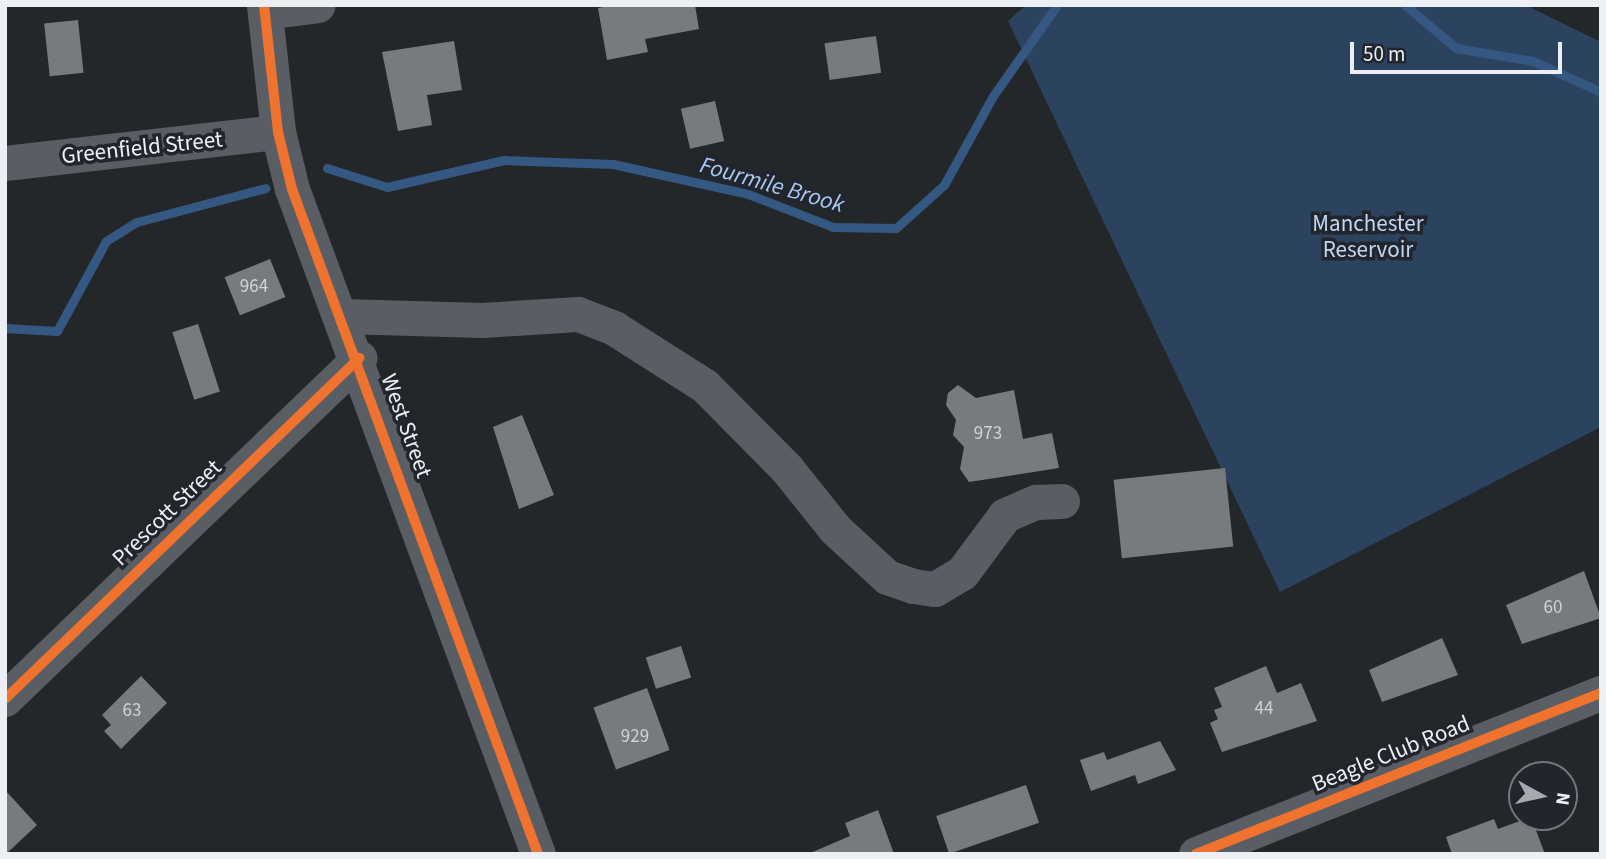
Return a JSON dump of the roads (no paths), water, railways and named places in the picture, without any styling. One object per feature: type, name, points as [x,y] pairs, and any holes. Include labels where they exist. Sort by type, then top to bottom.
[{"type":"street","points":[[265,9],[318,5]]},
{"type":"street","name":"West Street","points":[[265,9],[278,132],[292,189],[359,358],[538,854]]},
{"type":"street","name":"Greenfield Street","points":[[5,163],[278,132]]},
{"type":"street","points":[[342,316],[482,320],[578,314],[614,328],[705,386],[787,469],[835,529],[887,577],[913,586],[935,589],[962,573],[1005,515],[1036,502],[1062,501]]},
{"type":"street","name":"Prescott Street","points":[[5,699],[359,358]]},
{"type":"street","name":"Beagle Club Road","points":[[1196,854],[1601,694]]},
{"type":"waterway","name":"Fourmile Brook","points":[[327,168],[387,187],[504,160],[613,164],[748,194],[833,227],[896,228],[944,185],[993,96],[1057,5]]},
{"type":"waterway","name":"Fourmile Brook","points":[[1405,5],[1456,48],[1533,61],[1601,92]]},
{"type":"waterway","name":"Fourmile Brook","points":[[5,328],[57,331],[106,241],[137,222],[266,188]]},
{"type":"park label","name":"Manchester Reservoir","points":[[1368,237]]}]
